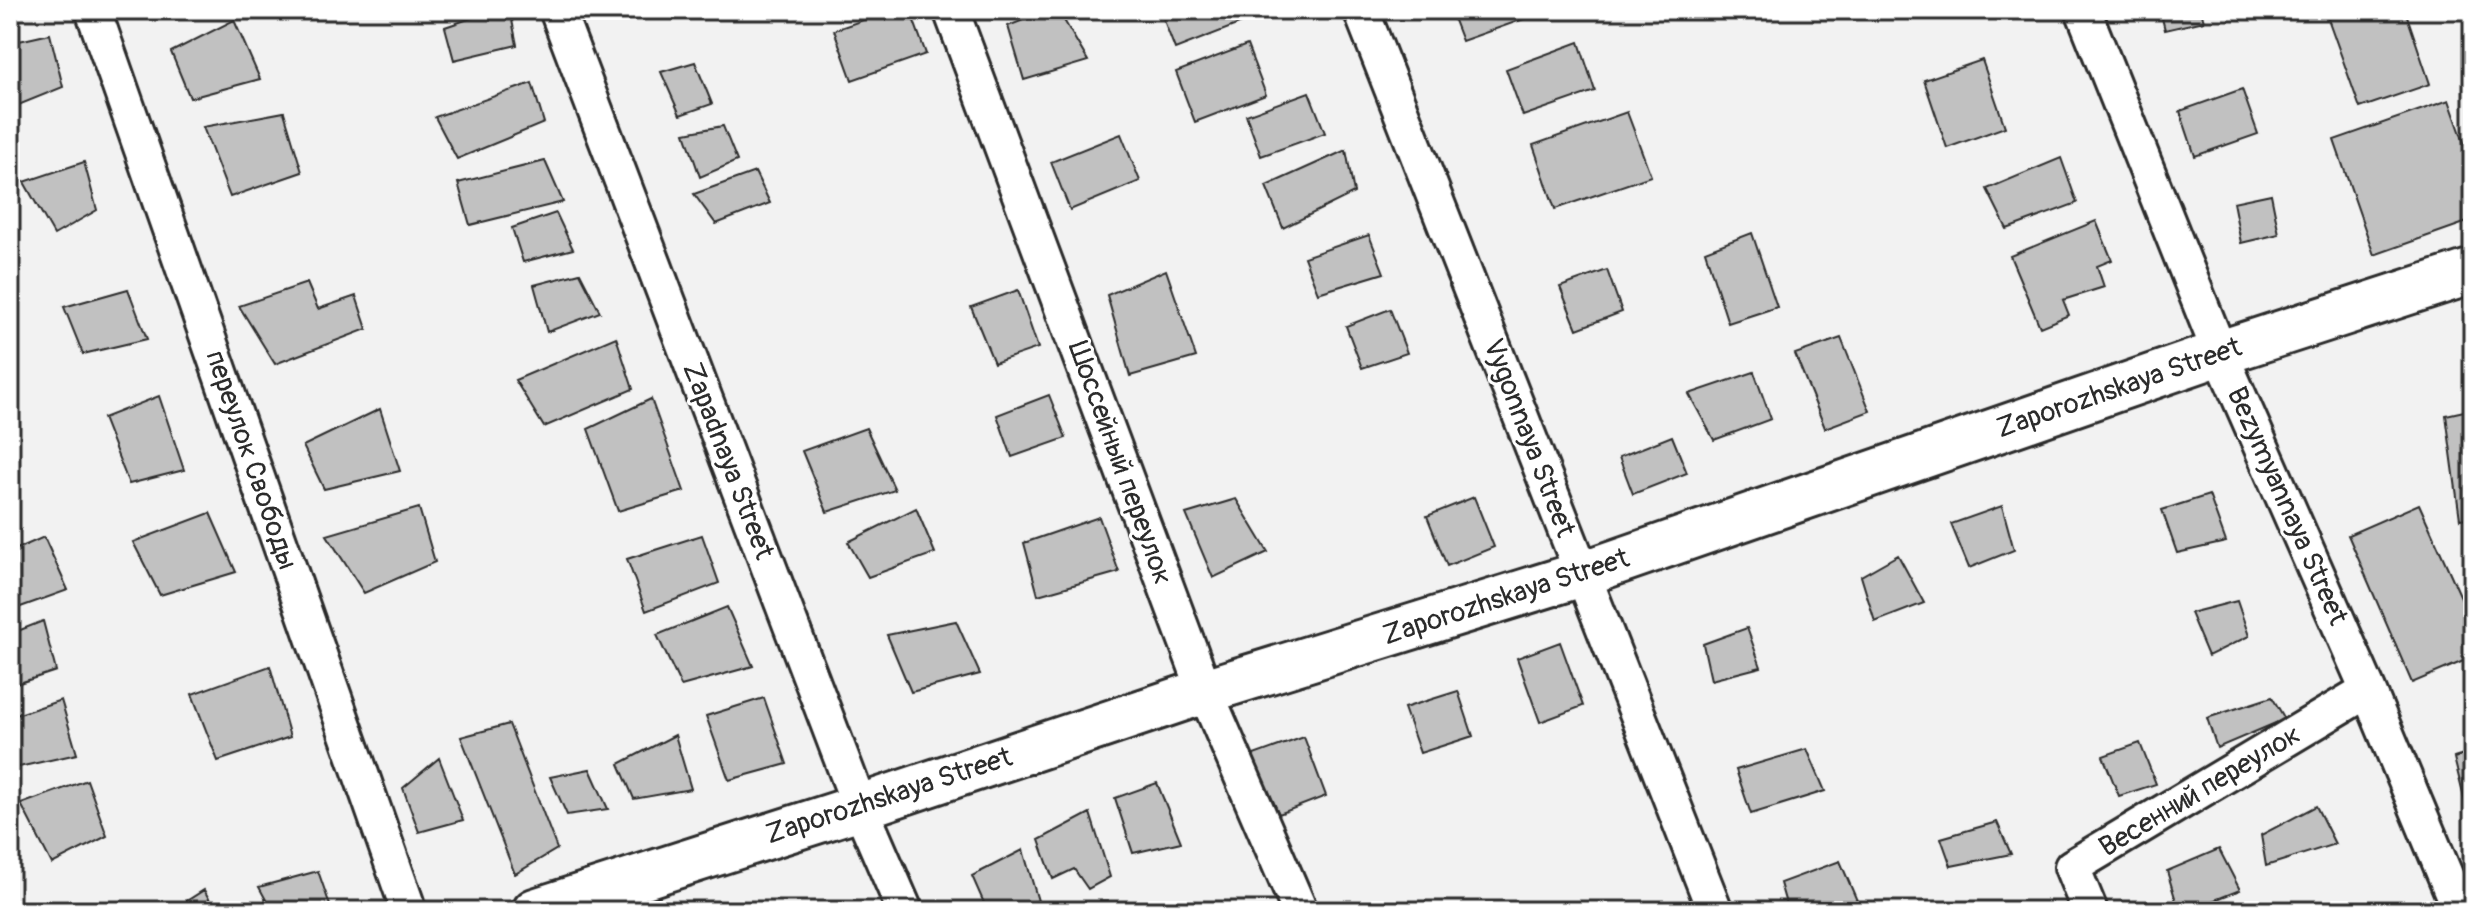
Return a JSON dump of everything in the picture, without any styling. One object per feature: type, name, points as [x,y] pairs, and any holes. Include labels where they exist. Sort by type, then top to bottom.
[{"type":"street","name":"переулок Свободы","points":[[93,10],[409,911]]},
{"type":"street","name":"Zapadnaya Street","points":[[557,10],[860,807],[905,911]]},
{"type":"street","name":"Шоссейный переулок","points":[[951,10],[1205,691],[1300,911]]},
{"type":"street","name":"Vygonnaya Street","points":[[1361,10],[1715,911]]},
{"type":"street","name":"Bezymyannaya Street","points":[[2083,10],[2220,353],[2368,690],[2460,911]]},
{"type":"street","name":"Zaporozhskaya Street","points":[[535,911],[860,807],[1205,691],[1582,574],[2220,353],[2473,271]]},
{"type":"street","name":"Весенний переулок","points":[[2090,911],[2072,867],[2368,690]]},
{"type":"building","points":[[495,10],[510,10],[517,45],[454,60],[445,27]]},
{"type":"building","points":[[892,10],[910,10],[926,54],[852,80],[834,30]]},
{"type":"building","points":[[1049,10],[1058,10],[1088,61],[1024,80],[1008,26]]},
{"type":"building","points":[[1160,10],[1243,10],[1247,21],[1175,49]]},
{"type":"building","points":[[1450,10],[1520,10],[1524,19],[1462,41]]},
{"type":"building","points":[[2160,10],[2201,10],[2204,21],[2165,30]]},
{"type":"building","points":[[2336,10],[2405,10],[2430,84],[2360,108],[2326,13]]},
{"type":"building","points":[[234,20],[260,79],[190,98],[171,52]]},
{"type":"building","points":[[50,34],[63,87],[16,106],[10,92],[10,43]]},
{"type":"building","points":[[1579,42],[1595,91],[1523,116],[1506,69]]},
{"type":"building","points":[[1247,45],[1266,95],[1195,122],[1176,72]]},
{"type":"building","points":[[1982,60],[2005,127],[1947,148],[1924,80]]},
{"type":"building","points":[[695,62],[712,104],[680,115],[661,72]]},
{"type":"building","points":[[532,83],[544,123],[457,159],[435,117]]},
{"type":"building","points":[[2242,89],[2258,134],[2195,156],[2180,111]]},
{"type":"building","points":[[1309,92],[1325,133],[1261,156],[1246,115]]},
{"type":"building","points":[[2449,100],[2473,168],[2473,220],[2374,255],[2334,140]]},
{"type":"building","points":[[284,112],[302,172],[230,197],[203,127]]},
{"type":"building","points":[[1627,112],[1651,176],[1555,209],[1533,145]]},
{"type":"building","points":[[723,126],[737,161],[700,177],[685,133]]},
{"type":"building","points":[[1121,134],[1140,181],[1070,210],[1051,162]]},
{"type":"building","points":[[1346,150],[1354,193],[1283,228],[1266,186]]},
{"type":"building","points":[[2061,158],[2077,203],[2007,229],[1987,189]]},
{"type":"building","points":[[545,161],[563,202],[470,225],[458,183]]},
{"type":"building","points":[[84,162],[97,210],[54,235],[24,182]]},
{"type":"building","points":[[755,172],[770,203],[716,224],[694,194]]},
{"type":"building","points":[[2271,194],[2279,234],[2241,243],[2233,202]]},
{"type":"building","points":[[556,213],[573,249],[523,262],[512,228]]},
{"type":"building","points":[[2096,221],[2112,260],[2097,266],[2104,287],[2063,300],[2069,315],[2040,327],[2010,256]]},
{"type":"building","points":[[1752,233],[1777,307],[1728,323],[1705,251]]},
{"type":"building","points":[[1369,235],[1384,273],[1318,293],[1304,257]]},
{"type":"building","points":[[1166,270],[1196,357],[1130,376],[1107,295]]},
{"type":"building","points":[[1607,270],[1622,312],[1577,329],[1560,287]]},
{"type":"building","points":[[580,273],[600,312],[547,332],[534,285]]},
{"type":"building","points":[[307,283],[318,309],[356,296],[367,329],[275,364],[239,306]]},
{"type":"building","points":[[128,289],[147,339],[83,354],[64,307]]},
{"type":"building","points":[[1018,290],[1038,348],[994,363],[971,307]]},
{"type":"building","points":[[1390,309],[1407,353],[1362,368],[1346,326]]},
{"type":"building","points":[[616,337],[633,389],[544,427],[515,380]]},
{"type":"building","points":[[1841,338],[1870,411],[1825,428],[1795,354]]},
{"type":"building","points":[[1754,372],[1771,419],[1714,440],[1689,394]]},
{"type":"building","points":[[1049,395],[1066,438],[1012,457],[997,415]]},
{"type":"building","points":[[159,396],[184,470],[129,484],[103,418]]},
{"type":"building","points":[[651,399],[684,491],[618,511],[588,429]]},
{"type":"building","points":[[380,409],[400,471],[324,489],[303,446]]},
{"type":"building","points":[[2473,409],[2473,517],[2460,519],[2446,415]]},
{"type":"building","points":[[866,428],[895,490],[827,512],[802,451]]},
{"type":"building","points":[[1672,436],[1687,473],[1633,494],[1619,457]]},
{"type":"building","points":[[2209,495],[2226,542],[2177,553],[2162,510]]},
{"type":"building","points":[[1474,497],[1494,547],[1447,566],[1427,516]]},
{"type":"building","points":[[1236,499],[1268,552],[1213,578],[1186,514]]},
{"type":"building","points":[[2419,504],[2473,624],[2473,657],[2412,683],[2348,535]]},
{"type":"building","points":[[2002,506],[2014,550],[1969,568],[1951,524]]},
{"type":"building","points":[[419,508],[435,562],[364,593],[327,535]]},
{"type":"building","points":[[916,508],[935,553],[868,577],[848,542]]},
{"type":"building","points":[[210,513],[236,572],[160,595],[133,542]]},
{"type":"building","points":[[1099,517],[1119,572],[1038,595],[1024,543]]},
{"type":"building","points":[[702,535],[719,583],[646,611],[627,559]]},
{"type":"building","points":[[44,537],[68,590],[12,610],[10,552]]},
{"type":"building","points":[[1898,555],[1924,603],[1875,622],[1861,576]]},
{"type":"building","points":[[2237,601],[2249,636],[2208,656],[2190,613]]},
{"type":"building","points":[[727,607],[753,666],[681,686],[657,635]]},
{"type":"building","points":[[43,621],[56,671],[10,686],[10,634]]},
{"type":"building","points":[[956,621],[980,674],[911,692],[887,635]]},
{"type":"building","points":[[1747,628],[1761,667],[1711,680],[1703,644]]},
{"type":"building","points":[[1560,642],[1583,706],[1540,722],[1517,658]]},
{"type":"building","points":[[270,666],[290,737],[218,761],[192,694]]},
{"type":"building","points":[[1458,691],[1473,736],[1420,753],[1404,708]]},
{"type":"building","points":[[2272,697],[2285,719],[2217,748],[2207,718]]},
{"type":"building","points":[[764,698],[787,764],[729,780],[706,716]]},
{"type":"building","points":[[61,700],[77,754],[10,769],[10,717]]},
{"type":"building","points":[[509,724],[557,849],[515,874],[461,737]]},
{"type":"building","points":[[675,735],[691,789],[634,799],[619,764]]},
{"type":"building","points":[[1304,737],[1326,796],[1279,814],[1251,756]]},
{"type":"building","points":[[2140,743],[2156,784],[2119,796],[2103,756]]},
{"type":"building","points":[[1807,749],[1825,791],[1751,814],[1736,770]]},
{"type":"building","points":[[2473,752],[2473,834],[2454,758]]},
{"type":"building","points":[[439,758],[463,820],[419,832],[403,788]]},
{"type":"building","points":[[590,769],[608,809],[567,815],[550,777]]},
{"type":"building","points":[[87,780],[107,836],[52,864],[21,804]]},
{"type":"building","points":[[1157,783],[1181,842],[1133,853],[1115,798]]},
{"type":"building","points":[[2316,806],[2335,844],[2266,866],[2261,835]]},
{"type":"building","points":[[1090,813],[1110,877],[1088,889],[1074,869],[1053,879],[1039,840]]},
{"type":"building","points":[[1997,822],[2011,854],[1951,866],[1941,838]]},
{"type":"building","points":[[2219,849],[2240,890],[2187,911],[2179,911],[2167,871]]},
{"type":"building","points":[[1023,850],[1038,901],[987,910],[972,876]]},
{"type":"building","points":[[1840,861],[1858,903],[1829,911],[1788,911],[1780,883]]},
{"type":"building","points":[[318,871],[332,911],[272,911],[259,887]]},
{"type":"building","points":[[204,890],[216,911],[171,911]]}]
